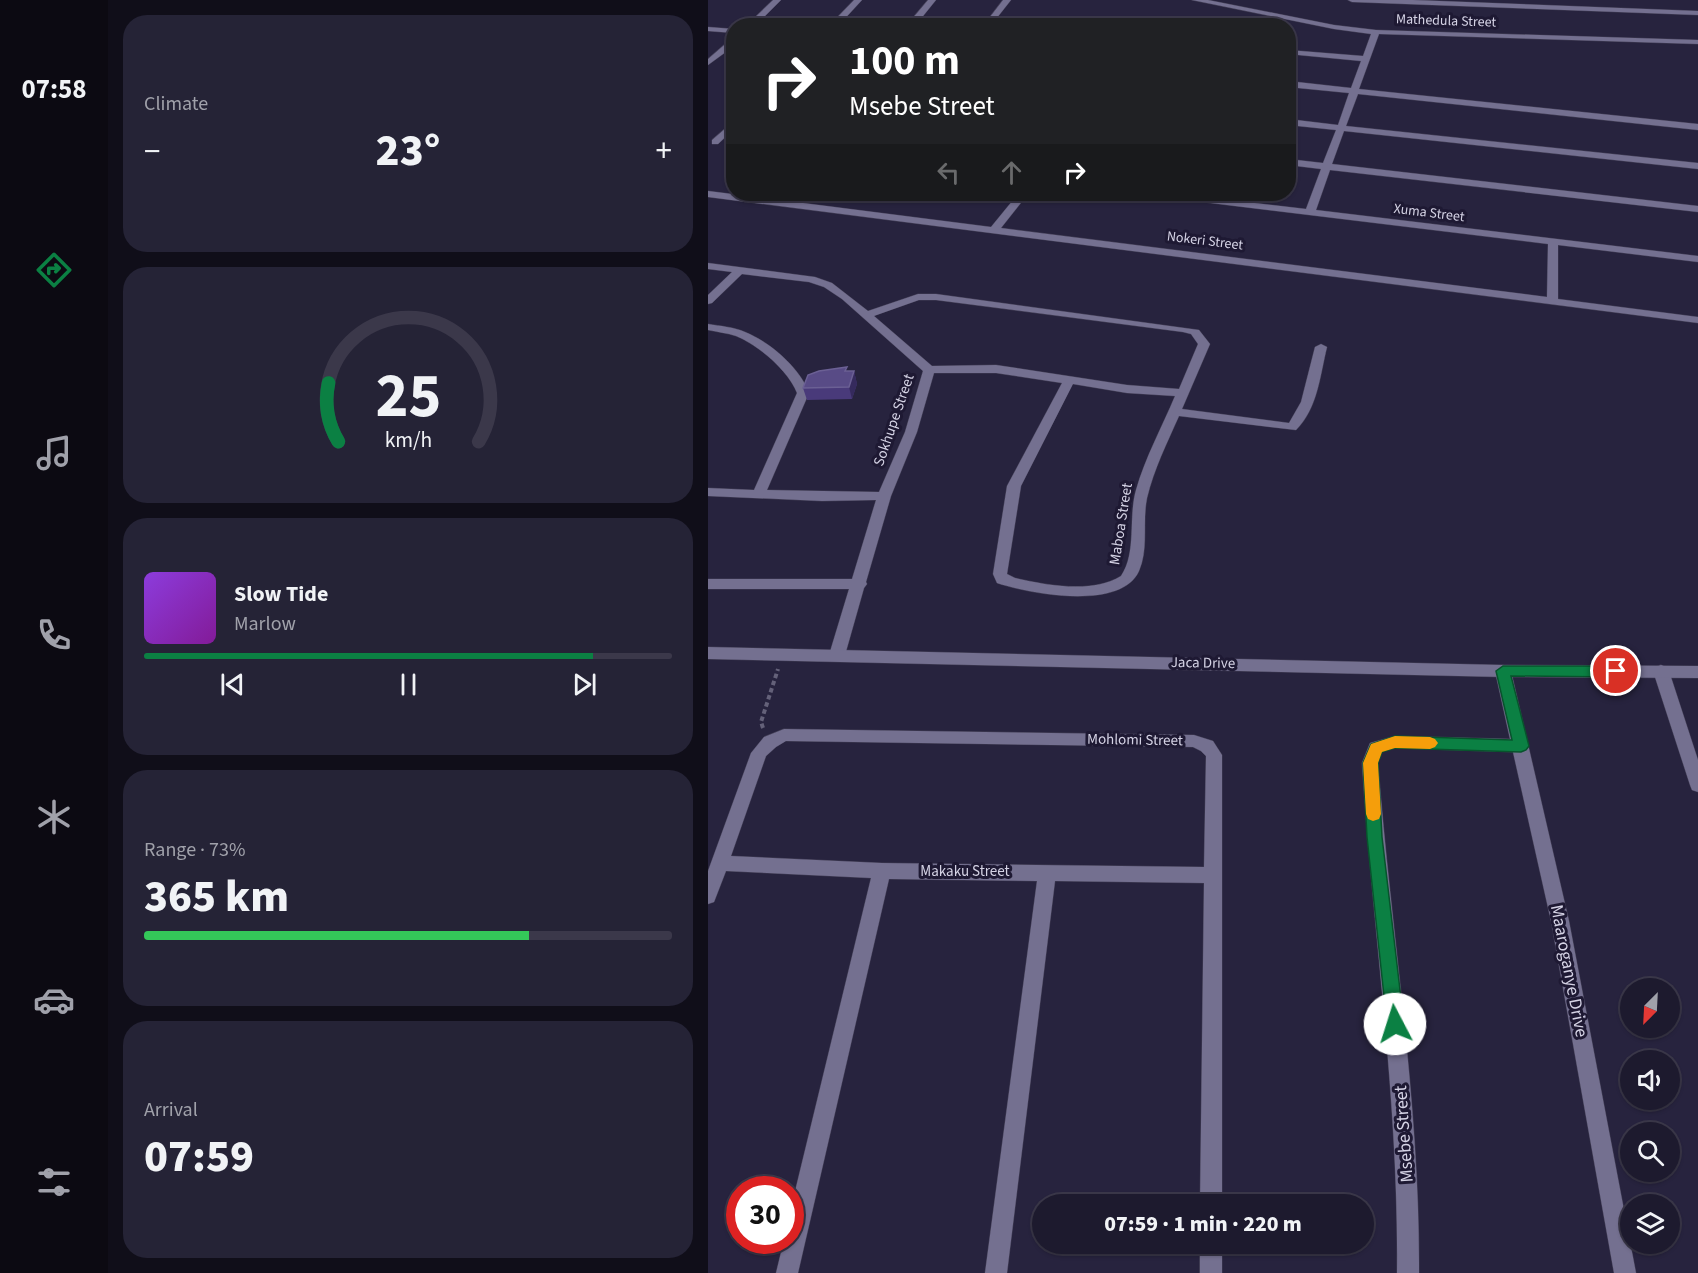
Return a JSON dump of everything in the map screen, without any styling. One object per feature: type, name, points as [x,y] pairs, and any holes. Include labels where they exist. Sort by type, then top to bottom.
[{"type":"street","points":[[758,18],[777,0]]},
{"type":"street","points":[[841,18],[858,0]]},
{"type":"street","points":[[917,18],[932,0]]},
{"type":"street","points":[[993,18],[1007,0]]},
{"type":"street","name":"Mathedula Street","points":[[1196,0],[1290,18]]},
{"type":"street","points":[[1352,0],[1698,11],[1693,0]]},
{"type":"street","name":"Mathedula Street","points":[[1296,19],[1377,32],[1698,42]]},
{"type":"street","points":[[708,29],[726,30]]},
{"type":"street","points":[[1310,212],[1377,32]]},
{"type":"street","points":[[708,63],[726,48]]},
{"type":"street","points":[[1296,53],[1365,60]]},
{"type":"street","points":[[1296,85],[1698,127]]},
{"type":"street","points":[[1296,123],[1698,166]]},
{"type":"street","points":[[712,141],[726,130]]},
{"type":"street","points":[[1296,163],[1698,209]]},
{"type":"street","name":"Nokeri Street","points":[[708,194],[726,196]]},
{"type":"street","name":"Nokeri Street","points":[[764,201],[1698,320]]},
{"type":"street","points":[[994,230],[1017,201]]},
{"type":"street","name":"Xuma Street","points":[[1216,201],[1698,259]]},
{"type":"street","points":[[1552,301],[1553,242]]},
{"type":"street","name":"Sokhupe Street","points":[[708,266],[820,282],[846,297],[929,370],[911,432],[884,496],[860,584],[837,655]]},
{"type":"street","points":[[708,301],[740,270]]},
{"type":"street","points":[[866,315],[918,297],[936,297],[1195,332],[1204,344],[1174,412],[1292,427],[1304,412],[1321,347]]},
{"type":"street","points":[[708,327],[742,334],[752,339],[802,387],[803,393],[758,495]]},
{"type":"street","points":[[929,370],[996,369],[1127,388],[1182,393]]},
{"type":"street","name":"Maboa Street","points":[[1070,379],[1014,486],[1000,574],[1002,579],[1019,586],[1103,589],[1119,586],[1128,578],[1133,566],[1139,504],[1146,473],[1174,412]]},
{"type":"street","points":[[708,492],[758,495],[884,496]]},
{"type":"street","points":[[708,584],[860,584]]},
{"type":"street","name":"Jaca Drive","points":[[708,653],[1503,671],[1698,672]]},
{"type":"street","name":"Maaroganye Drive","points":[[1503,671],[1560,921],[1625,1273]]},
{"type":"street","points":[[1661,671],[1692,746],[1698,784]]},
{"type":"street","name":"Mohlomi Street","points":[[770,742],[784,735],[823,734],[1202,743],[1214,755],[1211,875],[1211,1194]]},
{"type":"street","points":[[708,896],[759,753],[770,742]]},
{"type":"street","name":"Msebe Street","points":[[1408,1273],[1405,1131],[1394,1002],[1375,837],[1370,763],[1376,748],[1395,742],[1521,746]]},
{"type":"street","name":"Makaku Street","points":[[720,863],[882,871],[1211,875]]},
{"type":"street","points":[[787,1273],[882,871]]},
{"type":"street","points":[[996,1273],[1047,872]]},
{"type":"street","points":[[1211,1254],[1211,1273]]},
{"type":"path","points":[[770,742],[761,722],[783,654]]},
{"type":"building","points":[[847,367],[845,371],[854,371],[849,387],[803,388],[808,375]]},
{"type":"slow traffic","points":[[1373,814],[1370,763],[1376,748],[1395,742],[1430,743]]},
{"type":"route","points":[[1395,1024],[1375,837],[1370,763],[1376,748],[1395,742],[1521,746],[1503,671],[1616,671]]}]
